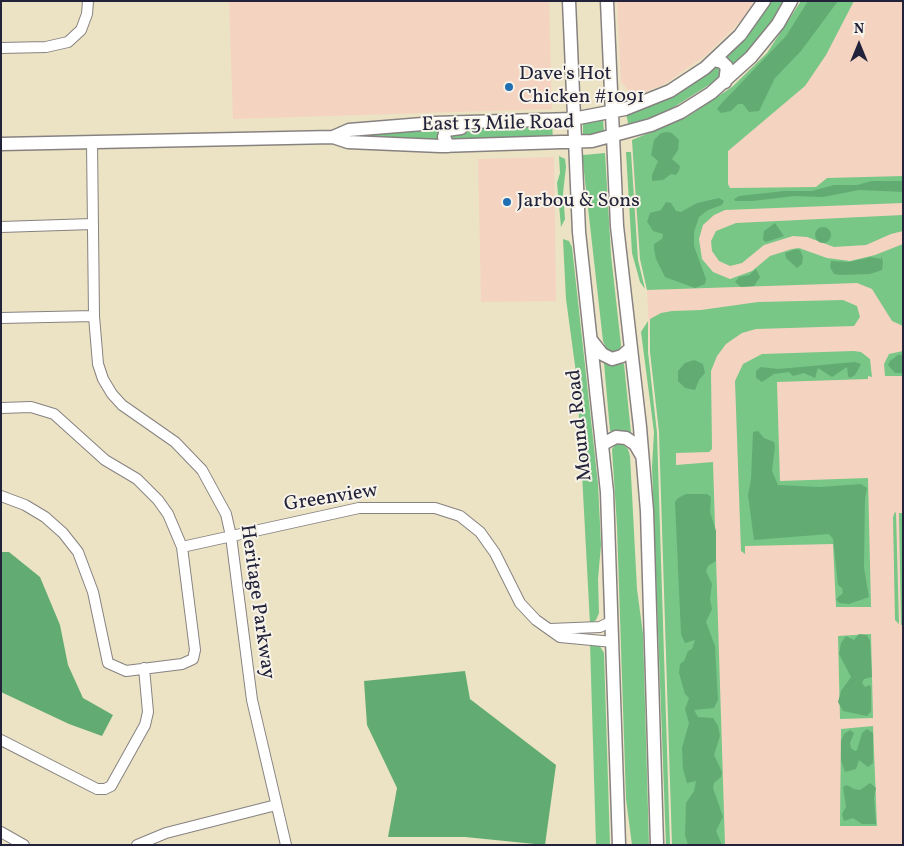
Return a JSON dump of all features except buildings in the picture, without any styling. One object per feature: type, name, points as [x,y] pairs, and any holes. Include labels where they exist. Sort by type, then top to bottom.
[{"type":"main road","name":"Mound Road","points":[[569,1],[579,232],[603,444],[608,516],[619,845]]},
{"type":"main road","points":[[607,1],[618,234],[643,458],[658,845]]},
{"type":"main road","name":"East 13 Mile Road","points":[[333,137],[349,130],[435,123],[573,119],[612,112],[643,103],[670,91],[714,60],[740,35],[764,1]]},
{"type":"main road","name":"East 13 Mile Road","points":[[1,144],[333,137],[348,142],[448,146],[574,143],[613,137],[644,128],[681,112],[725,82],[762,46],[792,1]]},
{"type":"main road","points":[[714,60],[722,62],[727,66],[728,75],[725,82]]},
{"type":"main road","points":[[448,146],[444,137],[446,130],[450,128],[489,126],[493,121]]},
{"type":"main road","points":[[590,338],[602,354],[612,359],[622,356],[630,348]]},
{"type":"main road","points":[[603,444],[616,438],[626,438],[634,444],[643,458]]},
{"type":"street","points":[[1,48],[53,46],[75,37],[85,22],[88,1]]},
{"type":"street","name":"Heritage Parkway","points":[[92,142],[94,316],[98,364],[103,380],[122,405],[175,442],[202,470],[226,514],[231,536],[252,700],[286,845]]},
{"type":"street","points":[[1,227],[92,224]]},
{"type":"street","points":[[1,318],[94,316]]},
{"type":"street","points":[[1,408],[31,407],[42,409],[67,424],[106,460],[137,479],[148,489],[168,514],[182,547],[195,650],[193,659],[182,664],[126,670],[108,663],[94,592],[78,552],[63,533],[45,517],[25,505],[1,496]]},
{"type":"street","name":"Greenview","points":[[182,547],[359,508],[435,508],[460,516],[480,532],[495,554],[525,610],[560,637],[569,639],[600,639],[613,642]]},
{"type":"street","points":[[550,628],[600,627],[612,621]]},
{"type":"street","points":[[1,740],[97,789],[111,786],[145,725],[148,712],[144,668]]},
{"type":"street","points":[[137,845],[166,833],[276,805]]},
{"type":"street","points":[[1,832],[24,845]]},
{"type":"shaded area","points":[[229,1],[549,1],[552,109],[233,119]]},
{"type":"shaded area","points":[[617,1],[754,1],[742,20],[705,56],[663,85],[633,96],[621,82]]},
{"type":"shaded area","points":[[801,1],[903,1],[903,845],[672,845],[659,432],[650,352],[647,290],[640,259],[635,209],[632,140],[687,117],[732,87],[767,53]]},
{"type":"shaded area","points":[[554,157],[556,301],[481,302],[478,159]]},
{"type":"green space","points":[[769,1],[787,1],[772,25],[735,69],[726,55]]},
{"type":"green space","points":[[801,1],[854,1],[826,55],[805,86],[728,151],[728,184],[730,188],[816,187],[827,178],[903,176],[903,203],[725,210],[714,215],[703,225],[699,239],[702,259],[713,272],[730,279],[752,271],[770,256],[792,249],[799,248],[827,258],[850,261],[875,255],[903,244],[903,326],[892,321],[872,289],[857,283],[647,290],[640,259],[632,140],[687,117],[732,87],[767,53]]},
{"type":"green space","points":[[808,1],[838,1],[801,51],[775,78],[759,111],[749,112],[743,104],[738,104],[731,111],[721,113],[717,109],[720,105],[786,36]]},
{"type":"green space","points":[[714,66],[722,67],[721,75],[712,83],[674,107],[629,128],[626,113]]},
{"type":"green space","points":[[603,119],[604,133],[583,137],[583,123]]},
{"type":"green space","points":[[552,124],[553,139],[452,141],[449,134],[454,130]]},
{"type":"green space","points":[[440,128],[439,140],[350,138],[349,135]]},
{"type":"green space","points":[[661,133],[672,133],[679,140],[678,150],[672,159],[680,166],[679,171],[676,175],[671,174],[663,180],[652,181],[652,175],[658,161],[651,155],[654,140]]},
{"type":"green space","points":[[626,152],[631,152],[638,260],[645,289],[640,282],[632,253]]},
{"type":"green space","points":[[605,153],[611,255],[621,345],[620,350],[612,353],[607,350],[603,341],[583,163],[583,155]]},
{"type":"green space","points":[[559,156],[565,159],[566,167],[563,193],[565,219],[561,227],[557,183],[560,173]]},
{"type":"green space","points":[[872,181],[903,181],[903,192],[859,190],[823,197],[795,196],[752,201],[735,201],[734,199],[739,196],[784,191],[812,191],[834,185],[857,185]]},
{"type":"green space","points":[[719,198],[724,201],[722,205],[708,210],[699,217],[694,232],[694,246],[706,279],[705,284],[695,288],[665,277],[656,259],[654,249],[654,244],[662,239],[663,234],[653,231],[647,222],[650,213],[661,210],[666,202],[671,203],[676,211],[681,212],[697,203]]},
{"type":"green space","points":[[903,215],[903,231],[866,245],[834,247],[807,237],[793,236],[764,245],[742,263],[730,266],[719,261],[712,251],[711,241],[716,231],[736,223]]},
{"type":"green space","points":[[775,223],[784,236],[766,242],[763,240],[764,231]]},
{"type":"green space","points":[[823,227],[831,235],[823,243],[815,235]]},
{"type":"green space","points":[[563,239],[569,241],[572,247],[598,484],[601,545],[598,579],[599,613],[596,620],[590,624],[577,380],[566,299]]},
{"type":"green space","points":[[796,249],[800,250],[803,257],[802,264],[797,268],[786,258],[785,253]]},
{"type":"green space","points":[[881,255],[883,262],[882,270],[870,274],[834,274],[830,267],[831,261],[849,262],[871,257],[881,259]]},
{"type":"green space","points":[[756,269],[760,277],[754,286],[741,287],[735,282],[739,277],[749,275]]},
{"type":"green space","points":[[843,300],[857,306],[860,317],[854,326],[756,329],[742,333],[726,344],[717,356],[711,371],[712,449],[709,452],[676,453],[676,465],[713,462],[725,845],[672,845],[659,432],[650,352],[650,319],[661,313],[672,311],[701,310],[758,302]]},
{"type":"green space","points":[[648,321],[648,352],[657,433],[670,845],[666,845],[652,467],[654,432],[641,332]]},
{"type":"green space","points":[[903,351],[903,376],[885,376],[884,364],[889,354]]},
{"type":"green space","points":[[861,352],[870,359],[872,377],[868,376],[868,379],[777,382],[780,481],[868,478],[871,607],[836,607],[833,544],[745,546],[745,554],[741,551],[735,381],[743,364],[762,354]]},
{"type":"green space","points":[[898,355],[903,355],[903,373],[895,373],[888,365]]},
{"type":"green space","points":[[694,360],[703,364],[705,373],[699,380],[695,390],[685,388],[678,381],[678,371],[685,363]]},
{"type":"green space","points":[[855,362],[861,364],[855,375],[850,378],[847,367],[832,377],[818,368],[815,378],[804,373],[793,376],[789,372],[774,374],[762,382],[756,378],[756,371],[761,367],[778,369]]},
{"type":"green space","points":[[604,363],[624,364],[631,433],[610,431]]},
{"type":"green space","points":[[758,431],[764,438],[774,442],[772,471],[778,485],[820,487],[861,484],[867,488],[865,499],[864,568],[869,597],[849,604],[839,603],[836,599],[843,593],[842,588],[838,585],[833,539],[829,534],[754,540],[748,495],[751,479],[753,432]]},
{"type":"green space","points":[[621,443],[628,449],[630,456],[637,589],[643,634],[649,845],[632,845],[626,799],[617,526],[612,449],[616,444]]},
{"type":"green space","points":[[686,494],[707,494],[711,497],[710,512],[716,531],[716,561],[708,566],[706,571],[712,584],[710,599],[712,609],[706,622],[715,646],[718,700],[714,708],[694,710],[698,717],[713,718],[718,726],[720,736],[714,755],[722,772],[721,777],[714,783],[713,788],[723,817],[716,831],[722,845],[688,845],[685,835],[686,803],[694,791],[696,781],[687,783],[683,769],[682,748],[689,723],[685,709],[689,698],[685,694],[679,673],[680,664],[684,661],[688,651],[692,649],[695,640],[685,643],[681,634],[675,502]]},
{"type":"green space","points":[[895,512],[899,624],[895,620],[893,517]]},
{"type":"green space","points":[[899,513],[903,513],[903,625],[901,625]]},
{"type":"green space","points":[[1,552],[9,552],[40,577],[60,625],[68,665],[83,698],[113,715],[102,736],[69,724],[1,692]]},
{"type":"green space","points":[[859,634],[867,635],[870,641],[872,677],[864,679],[862,683],[865,687],[869,685],[871,687],[871,711],[867,716],[843,711],[838,702],[841,691],[851,677],[839,654],[841,643],[846,636],[854,640]]},
{"type":"green space","points":[[871,634],[873,718],[840,719],[838,636]]},
{"type":"green space","points":[[590,643],[598,643],[604,653],[610,845],[596,845]]},
{"type":"green space","points":[[465,671],[470,699],[556,765],[545,845],[465,837],[388,837],[397,788],[367,725],[364,681]]},
{"type":"green space","points":[[873,726],[877,826],[840,826],[841,729]]},
{"type":"green space","points":[[867,729],[873,733],[873,763],[868,767],[859,760],[856,769],[845,772],[841,760],[841,741],[844,734],[850,730],[854,733],[850,743],[851,748],[855,751],[857,750],[862,733]]},
{"type":"green space","points":[[870,783],[876,788],[874,798],[876,824],[862,824],[853,818],[844,821],[842,814],[846,807],[843,787],[847,785],[860,790]]},
{"type":"place","name":"Dave's Hot Chicken #1091","points":[[509,87]]},
{"type":"place","name":"Jarbou & Sons","points":[[507,202]]}]
